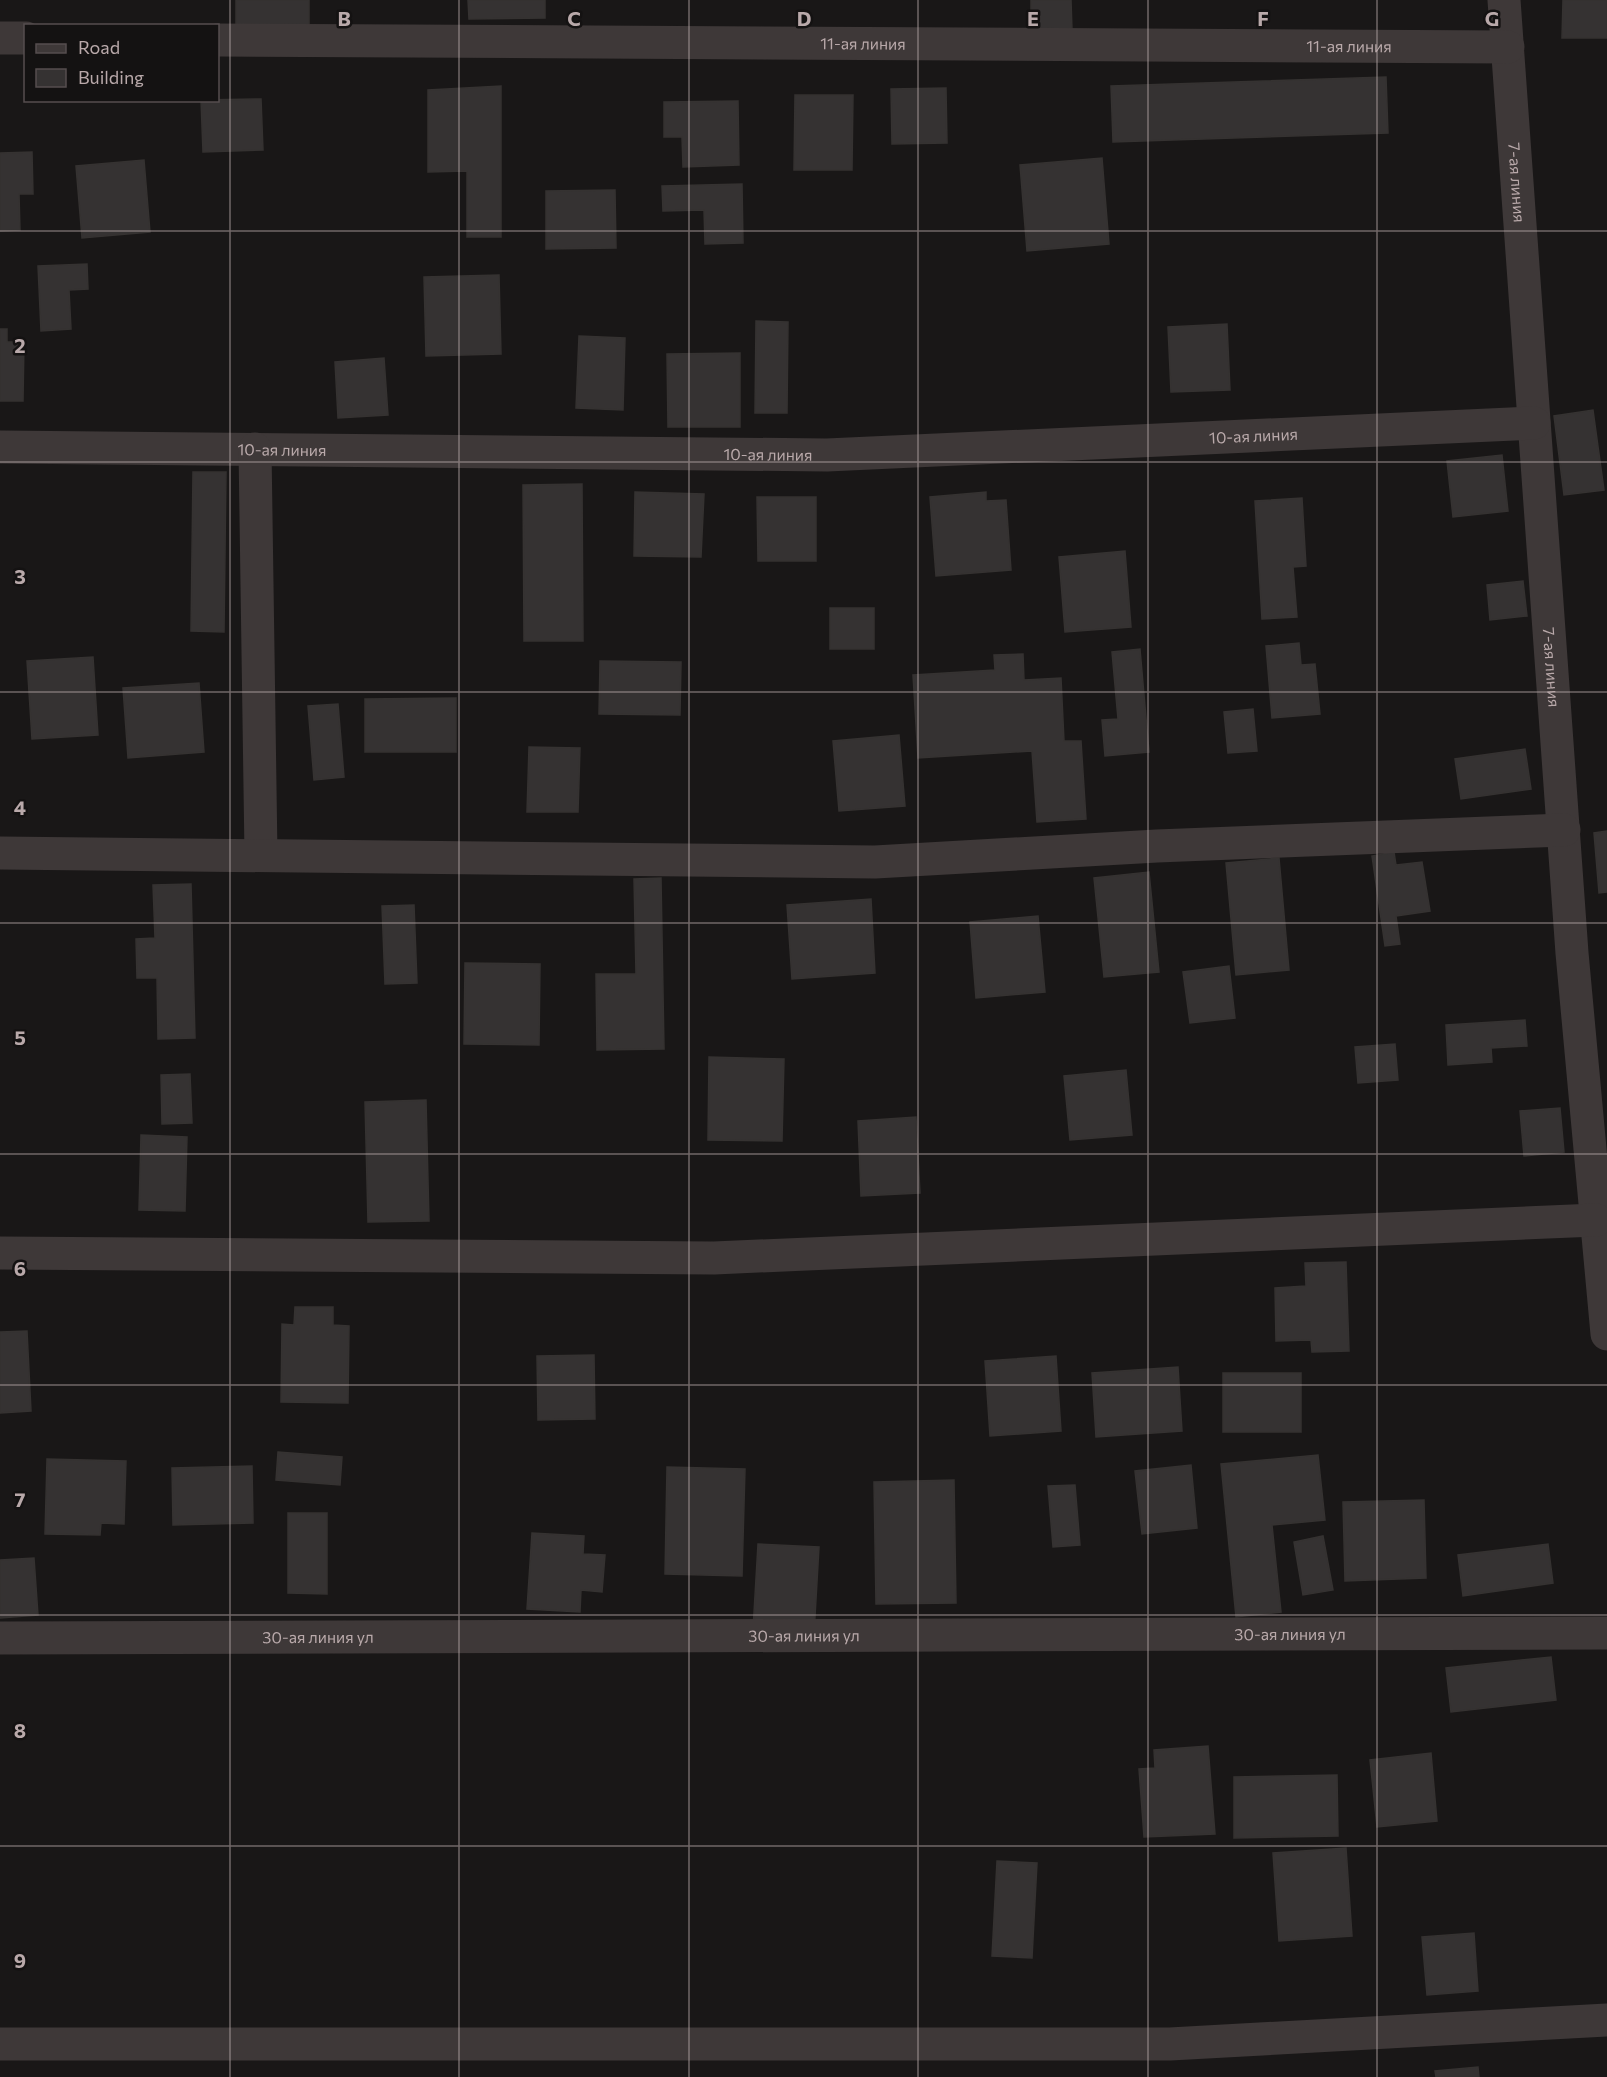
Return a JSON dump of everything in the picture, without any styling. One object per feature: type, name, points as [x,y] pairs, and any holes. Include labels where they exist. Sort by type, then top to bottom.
[{"type":"street","name":"7-ая линия","points":[[1504,0],[1564,830],[1607,1335]]},
{"type":"street","points":[[0,38],[24,38]]},
{"type":"street","name":"11-ая линия","points":[[219,40],[1508,47]]},
{"type":"street","name":"10-ая линия","points":[[0,447],[827,455],[1534,423]]},
{"type":"street","points":[[255,449],[261,855]]},
{"type":"street","points":[[0,853],[875,862],[1157,846],[1564,830]]},
{"type":"street","points":[[0,1253],[714,1258],[1596,1220]]},
{"type":"street","name":"30-ая линия ул","points":[[0,1638],[1607,1633]]},
{"type":"street","points":[[0,2044],[1170,2044],[1607,2020]]},
{"type":"building","points":[[236,0],[309,0],[309,26],[236,25]]},
{"type":"building","points":[[468,0],[545,0],[545,18],[469,19]]},
{"type":"building","points":[[1031,0],[1071,0],[1072,30],[1031,31]]},
{"type":"building","points":[[1563,0],[1607,0],[1607,38],[1562,38]]},
{"type":"building","points":[[1386,77],[1388,133],[1113,142],[1111,86]]},
{"type":"building","points":[[501,86],[501,237],[467,237],[467,171],[428,172],[428,90]]},
{"type":"building","points":[[946,88],[947,143],[892,144],[891,89]]},
{"type":"building","points":[[795,95],[853,95],[852,170],[794,170]]},
{"type":"building","points":[[261,99],[263,150],[203,152],[201,102],[219,102],[219,100]]},
{"type":"building","points":[[738,101],[739,165],[683,167],[682,137],[664,137],[664,102]]},
{"type":"building","points":[[32,152],[33,194],[19,194],[20,230],[0,231],[0,153]]},
{"type":"building","points":[[1102,158],[1109,244],[1027,251],[1020,165]]},
{"type":"building","points":[[144,160],[150,232],[82,238],[76,166]]},
{"type":"building","points":[[742,184],[743,243],[705,244],[704,210],[663,211],[662,186]]},
{"type":"building","points":[[615,190],[616,248],[546,249],[546,191]]},
{"type":"building","points":[[87,264],[88,289],[69,290],[71,329],[41,331],[38,266]]},
{"type":"building","points":[[499,275],[501,354],[426,356],[424,277]]},
{"type":"building","points":[[756,321],[788,322],[787,413],[755,413]]},
{"type":"building","points":[[1227,324],[1230,390],[1171,392],[1168,327]]},
{"type":"building","points":[[0,329],[7,329],[7,342],[24,342],[23,401],[0,401]]},
{"type":"building","points":[[579,336],[625,338],[623,410],[576,408]]},
{"type":"building","points":[[740,353],[740,427],[668,427],[667,354]]},
{"type":"building","points":[[384,358],[388,415],[338,418],[335,362]]},
{"type":"building","points":[[1593,410],[1604,490],[1564,495],[1554,416]]},
{"type":"building","points":[[1502,455],[1508,511],[1453,517],[1447,461]]},
{"type":"building","points":[[193,472],[226,472],[224,632],[191,631]]},
{"type":"building","points":[[582,484],[583,641],[524,641],[523,485]]},
{"type":"building","points":[[635,492],[704,494],[701,557],[634,556]]},
{"type":"building","points":[[986,492],[986,501],[1006,500],[1011,570],[936,576],[930,497]]},
{"type":"building","points":[[757,497],[816,497],[816,561],[758,561]]},
{"type":"building","points":[[1302,498],[1306,566],[1293,567],[1297,617],[1262,619],[1255,501]]},
{"type":"building","points":[[1125,551],[1131,627],[1065,632],[1059,557]]},
{"type":"building","points":[[1523,581],[1527,616],[1490,620],[1487,585]]},
{"type":"building","points":[[830,608],[874,608],[874,649],[830,649]]},
{"type":"building","points":[[1299,643],[1301,665],[1315,664],[1320,714],[1272,718],[1266,646]]},
{"type":"building","points":[[1140,649],[1149,752],[1105,756],[1102,720],[1118,719],[1112,652]]},
{"type":"building","points":[[1023,654],[1024,680],[1061,678],[1064,741],[1081,741],[1086,819],[1037,822],[1032,751],[918,758],[913,675],[995,670],[994,655]]},
{"type":"building","points":[[93,657],[98,735],[32,739],[27,661]]},
{"type":"building","points":[[600,661],[681,662],[680,715],[599,714]]},
{"type":"building","points":[[199,683],[204,752],[128,758],[123,688]]},
{"type":"building","points":[[456,698],[456,752],[365,752],[365,699]]},
{"type":"building","points":[[338,704],[344,777],[314,780],[308,706]]},
{"type":"building","points":[[1253,709],[1257,751],[1228,753],[1224,712]]},
{"type":"building","points":[[899,735],[905,806],[839,811],[833,741]]},
{"type":"building","points":[[529,747],[580,748],[578,812],[527,812]]},
{"type":"building","points":[[1525,749],[1531,789],[1461,799],[1455,759]]},
{"type":"building","points":[[1607,831],[1607,892],[1599,893],[1594,833]]},
{"type":"building","points":[[1394,852],[1396,865],[1422,862],[1430,911],[1396,916],[1400,944],[1385,946],[1372,856]]},
{"type":"building","points":[[1279,858],[1289,970],[1236,975],[1226,863]]},
{"type":"building","points":[[1149,872],[1159,972],[1104,977],[1094,878]]},
{"type":"building","points":[[661,878],[664,1049],[597,1050],[596,974],[636,974],[634,879]]},
{"type":"building","points":[[191,884],[195,1038],[158,1039],[157,978],[137,978],[136,939],[155,938],[153,885]]},
{"type":"building","points":[[871,899],[875,973],[792,979],[787,905]]},
{"type":"building","points":[[414,905],[417,983],[385,984],[382,906]]},
{"type":"building","points":[[1038,916],[1045,992],[976,998],[970,922]]},
{"type":"building","points":[[465,963],[540,964],[539,1045],[464,1044]]},
{"type":"building","points":[[1229,966],[1235,1018],[1190,1023],[1183,972]]},
{"type":"building","points":[[1525,1020],[1527,1046],[1491,1048],[1492,1062],[1448,1065],[1446,1025]]},
{"type":"building","points":[[1395,1044],[1398,1080],[1358,1083],[1355,1047]]},
{"type":"building","points":[[709,1057],[784,1059],[782,1141],[708,1140]]},
{"type":"building","points":[[1126,1070],[1132,1135],[1070,1140],[1064,1076]]},
{"type":"building","points":[[190,1074],[192,1123],[162,1124],[161,1075]]},
{"type":"building","points":[[426,1100],[429,1221],[368,1222],[365,1102]]},
{"type":"building","points":[[1560,1108],[1564,1152],[1524,1156],[1520,1111]]},
{"type":"building","points":[[916,1117],[920,1193],[861,1196],[858,1121]]},
{"type":"building","points":[[141,1135],[187,1137],[185,1211],[139,1210]]},
{"type":"building","points":[[1346,1262],[1349,1351],[1312,1352],[1311,1340],[1276,1341],[1275,1288],[1306,1286],[1305,1263]]},
{"type":"building","points":[[295,1307],[333,1307],[333,1325],[349,1326],[348,1403],[281,1402],[282,1324],[294,1325]]},
{"type":"building","points":[[27,1331],[31,1411],[0,1413],[0,1332]]},
{"type":"building","points":[[594,1355],[595,1419],[538,1420],[537,1356]]},
{"type":"building","points":[[1056,1356],[1061,1431],[990,1436],[985,1361]]},
{"type":"building","points":[[1178,1367],[1182,1431],[1096,1437],[1092,1373]]},
{"type":"building","points":[[1223,1373],[1301,1373],[1301,1432],[1223,1432]]},
{"type":"building","points":[[278,1452],[342,1457],[340,1485],[276,1480]]},
{"type":"building","points":[[1318,1455],[1325,1520],[1272,1525],[1281,1612],[1236,1617],[1221,1464]]},
{"type":"building","points":[[47,1459],[126,1461],[124,1524],[101,1523],[100,1535],[45,1534]]},
{"type":"building","points":[[1191,1465],[1197,1528],[1142,1534],[1135,1471]]},
{"type":"building","points":[[252,1466],[253,1523],[173,1525],[172,1468]]},
{"type":"building","points":[[667,1467],[745,1469],[742,1576],[665,1574]]},
{"type":"building","points":[[954,1480],[956,1603],[876,1604],[874,1482]]},
{"type":"building","points":[[1075,1485],[1080,1545],[1053,1547],[1048,1486]]},
{"type":"building","points":[[1424,1500],[1426,1578],[1345,1581],[1343,1502]]},
{"type":"building","points":[[288,1513],[327,1513],[327,1594],[288,1593]]},
{"type":"building","points":[[532,1533],[584,1536],[583,1554],[605,1555],[602,1592],[581,1590],[580,1612],[527,1609]]},
{"type":"building","points":[[1323,1536],[1333,1590],[1303,1595],[1294,1542]]},
{"type":"building","points":[[758,1544],[819,1547],[814,1634],[753,1630]]},
{"type":"building","points":[[1548,1544],[1553,1583],[1463,1596],[1458,1555]]},
{"type":"building","points":[[34,1558],[38,1615],[0,1618],[0,1560]]},
{"type":"building","points":[[1551,1657],[1556,1700],[1451,1712],[1446,1668]]},
{"type":"building","points":[[1208,1746],[1215,1834],[1144,1837],[1139,1769],[1155,1768],[1154,1750]]},
{"type":"building","points":[[1431,1753],[1437,1821],[1377,1827],[1370,1760]]},
{"type":"building","points":[[1337,1775],[1338,1836],[1234,1838],[1234,1777]]},
{"type":"building","points":[[1346,1848],[1352,1936],[1279,1941],[1273,1853]]},
{"type":"building","points":[[997,1861],[1037,1863],[1032,1958],[992,1956]]},
{"type":"building","points":[[1474,1933],[1478,1991],[1427,1995],[1422,1937]]},
{"type":"building","points":[[1478,2067],[1479,2077],[1436,2077],[1435,2071]]}]
